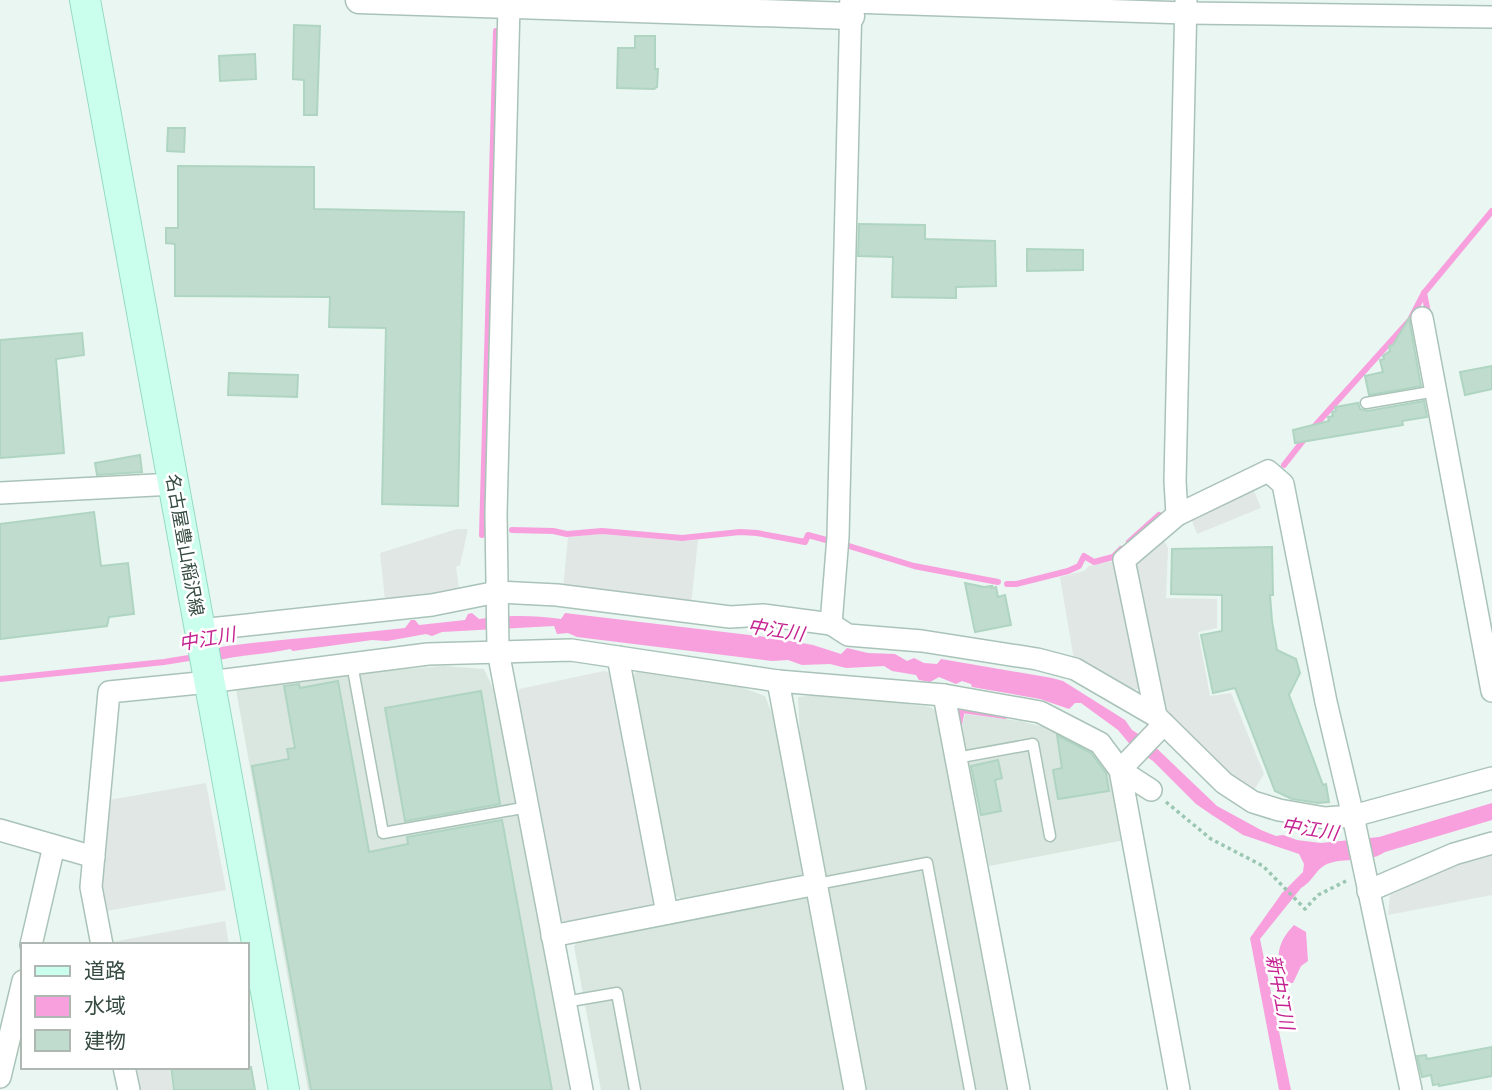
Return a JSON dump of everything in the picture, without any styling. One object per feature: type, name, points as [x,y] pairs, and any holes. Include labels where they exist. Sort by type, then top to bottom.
[{"type":"main road","name":"名古屋豊山稲沢線","points":[[85,0],[284,1090]]},
{"type":"street","points":[[359,0],[509,5],[1186,6],[1492,18]]},
{"type":"street","points":[[509,5],[496,514],[499,652],[582,1090]]},
{"type":"street","points":[[831,624],[838,537],[851,6]]},
{"type":"street","points":[[1177,515],[1175,481],[1186,6]]},
{"type":"street","points":[[1422,318],[1492,691]]},
{"type":"street","points":[[1160,723],[1124,560],[1177,515],[1268,471],[1283,484],[1326,702],[1411,1090]]},
{"type":"street","points":[[0,493],[174,484]]},
{"type":"street","points":[[201,632],[498,597],[557,595],[730,617],[763,615],[831,624],[848,635],[922,641],[1037,659],[1075,669],[1160,723],[1223,783],[1253,802],[1279,810],[1355,825],[1492,778]]},
{"type":"street","points":[[102,943],[91,887],[109,692],[428,654],[571,650],[778,681],[944,695],[1040,712],[1100,743],[1151,790]]},
{"type":"street","points":[[618,657],[667,914]]},
{"type":"street","points":[[778,681],[855,1090]]},
{"type":"street","points":[[944,695],[1019,1090]]},
{"type":"street","points":[[1160,723],[1123,767],[1179,1090]]},
{"type":"street","points":[[0,830],[94,857]]},
{"type":"street","points":[[1366,881],[1492,843]]},
{"type":"street","points":[[31,943],[54,846]]},
{"type":"street","points":[[552,936],[817,884]]},
{"type":"street","points":[[0,1077],[21,989]]},
{"type":"street","points":[[124,1069],[129,1090]]},
{"type":"lane","points":[[1366,403],[1436,391]]},
{"type":"lane","points":[[352,664],[383,833],[528,807]]},
{"type":"lane","points":[[956,758],[1032,744],[1050,836]]},
{"type":"lane","points":[[817,884],[927,863],[970,1090]]},
{"type":"lane","points":[[565,1002],[617,993],[635,1090]]},
{"type":"path","points":[[1151,790],[1211,839],[1263,866],[1305,909],[1318,895],[1344,880],[1366,881]]},
{"type":"shaded area","points":[[1254,491],[1261,508],[1197,534],[1190,516]]},
{"type":"shaded area","points":[[457,529],[468,529],[460,565],[456,567],[459,588],[442,594],[385,600],[380,553]]},
{"type":"shaded area","points":[[601,534],[698,540],[691,605],[563,589],[568,537]]},
{"type":"shaded area","points":[[1162,537],[1168,548],[1166,598],[1217,599],[1217,628],[1198,632],[1210,696],[1231,693],[1264,774],[1254,790],[1206,758],[1165,716],[1136,567],[1138,557]]},
{"type":"shaded area","points":[[1120,560],[1145,688],[1132,690],[1074,660],[1060,577],[1084,571],[1089,566]]},
{"type":"shaded area","points":[[443,666],[484,669],[500,704],[573,1090],[308,1090],[235,684]]},
{"type":"shaded area","points":[[638,669],[725,681],[765,696],[786,749],[804,877],[683,900],[674,895],[633,676]]},
{"type":"shaded area","points":[[604,671],[612,673],[655,904],[652,909],[566,923],[559,918],[516,699],[519,689]]},
{"type":"shaded area","points":[[832,693],[930,707],[936,711],[1009,1090],[866,1090],[800,738],[798,697]]},
{"type":"shaded area","points":[[965,714],[1020,721],[1056,730],[1083,744],[1107,763],[1125,840],[989,866],[962,728]]},
{"type":"shaded area","points":[[206,783],[226,890],[106,911],[101,884],[109,800]]},
{"type":"shaded area","points":[[1492,852],[1492,895],[1388,915],[1390,895]]},
{"type":"shaded area","points":[[805,895],[814,901],[849,1090],[601,1090],[574,946],[583,936]]},
{"type":"shaded area","points":[[225,921],[229,943],[112,943]]},
{"type":"shaded area","points":[[135,1069],[169,1069],[173,1090],[139,1090]]},
{"type":"water","points":[[472,613],[479,619],[520,616],[561,619],[565,613],[774,638],[813,645],[841,654],[847,648],[868,653],[895,654],[907,661],[914,658],[924,663],[937,664],[941,659],[1063,681],[1125,720],[1132,730],[1149,741],[1217,806],[1276,836],[1321,843],[1379,837],[1492,803],[1492,820],[1371,858],[1337,861],[1325,865],[1301,888],[1260,939],[1291,1090],[1279,1090],[1250,938],[1282,893],[1303,872],[1304,864],[1299,854],[1243,835],[1196,804],[1153,761],[1133,748],[1118,730],[1081,703],[1075,703],[1069,709],[1040,699],[972,687],[962,681],[956,684],[939,677],[930,682],[919,680],[916,675],[892,671],[884,666],[846,668],[830,664],[802,665],[788,660],[772,661],[577,637],[568,633],[557,634],[554,626],[442,632],[432,636],[426,634],[387,641],[372,640],[293,651],[290,649],[208,663],[206,649],[405,628],[411,620],[415,620],[419,625],[465,620],[468,614]]},
{"type":"water","points":[[1294,925],[1306,932],[1308,961],[1301,966],[1293,983],[1286,983],[1281,980],[1279,950]]},
{"type":"building","points":[[294,25],[320,26],[317,115],[304,115],[304,80],[293,79]]},
{"type":"building","points":[[635,36],[655,36],[655,69],[658,69],[657,87],[654,89],[617,88],[618,48],[635,48]]},
{"type":"building","points":[[255,54],[256,79],[220,81],[219,56]]},
{"type":"building","points":[[168,128],[185,128],[184,152],[167,151]]},
{"type":"building","points":[[178,166],[314,167],[314,209],[464,212],[458,506],[382,504],[386,328],[329,327],[330,297],[175,296],[175,244],[166,243],[166,228],[178,228]]},
{"type":"building","points":[[859,224],[925,225],[925,239],[995,241],[996,286],[956,287],[956,298],[892,297],[893,257],[858,256]]},
{"type":"building","points":[[1027,249],[1083,250],[1083,270],[1027,271]]},
{"type":"building","points":[[1409,318],[1421,386],[1369,395],[1365,376],[1383,372],[1380,360],[1390,351],[1389,346],[1393,345]]},
{"type":"building","points":[[82,333],[84,355],[56,359],[64,453],[0,458],[0,340]]},
{"type":"building","points":[[1492,366],[1492,389],[1465,395],[1460,372]]},
{"type":"building","points":[[229,373],[298,375],[297,397],[228,395]]},
{"type":"building","points":[[1424,401],[1427,417],[1402,421],[1403,425],[1295,443],[1293,430],[1329,421],[1328,417],[1333,416],[1332,412],[1336,411],[1335,407],[1358,403],[1360,409],[1367,411]]},
{"type":"building","points":[[140,455],[142,472],[97,475],[95,463]]},
{"type":"building","points":[[94,512],[101,566],[128,563],[134,614],[109,617],[107,626],[0,639],[0,524]]},
{"type":"building","points":[[1272,547],[1273,595],[1270,595],[1277,650],[1296,659],[1300,673],[1289,695],[1323,785],[1326,784],[1329,802],[1292,799],[1275,791],[1235,688],[1213,693],[1201,635],[1222,631],[1222,595],[1171,594],[1172,549]]},
{"type":"building","points":[[965,583],[996,587],[998,597],[1005,595],[1011,625],[975,632]]},
{"type":"building","points":[[338,681],[369,852],[408,844],[407,837],[502,820],[552,1090],[311,1090],[252,766],[289,759],[287,749],[295,748],[284,686],[299,684],[300,688]]},
{"type":"building","points":[[481,691],[500,804],[405,821],[385,708]]},
{"type":"building","points":[[1057,735],[1091,753],[1106,773],[1109,791],[1058,799],[1053,770],[1062,768]]},
{"type":"building","points":[[998,760],[1002,778],[995,780],[1001,811],[981,815],[971,766]]},
{"type":"building","points":[[1492,1047],[1492,1076],[1439,1086],[1433,1085],[1431,1075],[1422,1077],[1417,1056],[1426,1055],[1427,1059]]},
{"type":"building","points":[[251,1067],[255,1090],[174,1090],[171,1069]]},
{"type":"waterway","points":[[482,535],[496,31]]},
{"type":"waterway","points":[[1429,317],[1424,293],[1492,211]]},
{"type":"waterway","points":[[1312,429],[1410,320],[1424,293]]},
{"type":"waterway","points":[[1284,465],[1306,437]]},
{"type":"waterway","points":[[1129,542],[1159,515]]},
{"type":"waterway","points":[[512,530],[567,534],[602,531],[682,538],[740,532],[805,542],[808,535],[830,541]]},
{"type":"waterway","points":[[849,546],[914,566],[998,582]]},
{"type":"waterway","points":[[1007,584],[1068,571],[1079,566],[1084,556],[1094,562],[1113,557],[1121,549]]},
{"type":"waterway","name":"中江川","points":[[0,679],[195,657]]},
{"type":"waterway","points":[[959,725],[962,710],[1005,716]]},
{"type":"water label","name":"新中江川","points":[[1280,992]]}]
